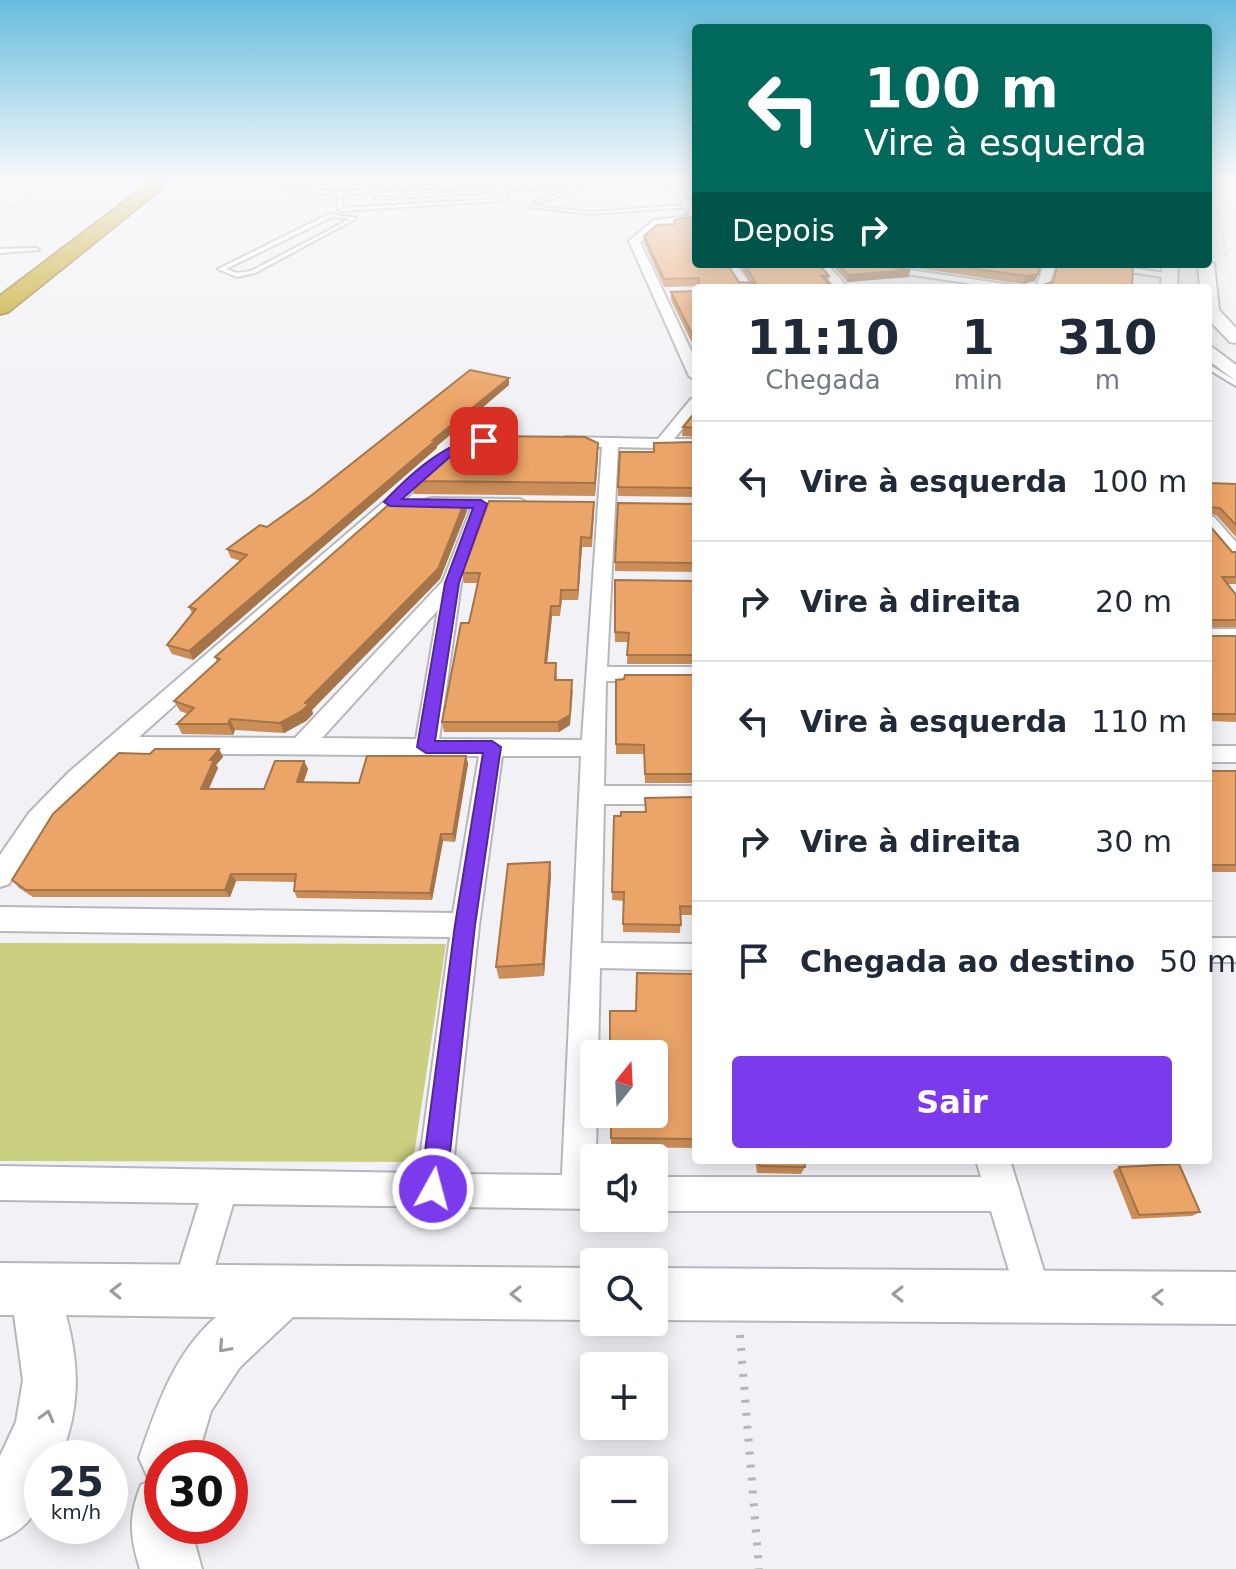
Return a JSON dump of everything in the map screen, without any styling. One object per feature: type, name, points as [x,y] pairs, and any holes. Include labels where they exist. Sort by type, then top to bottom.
[{"type":"highway","points":[[0,307],[69,253]]},
{"type":"main road","points":[[1212,313],[1236,338]]},
{"type":"main road","points":[[1212,354],[1236,375]]},
{"type":"main road","points":[[16,1290],[580,1294]]},
{"type":"main road","points":[[0,1510],[39,1444],[53,1391],[49,1340],[16,1290]]},
{"type":"main road","points":[[174,1440],[187,1398],[221,1348],[280,1294]]},
{"type":"main road","points":[[668,1294],[1033,1294],[1236,1298]]},
{"type":"main road","points":[[163,1544],[171,1569]]},
{"type":"street","points":[[641,253],[666,294],[692,365]]},
{"type":"street","points":[[824,268],[838,284]]},
{"type":"street","points":[[875,268],[996,284]]},
{"type":"street","points":[[1100,268],[1169,281]]},
{"type":"street","points":[[663,443],[692,407]]},
{"type":"street","points":[[547,442],[692,444]]},
{"type":"street","points":[[586,1144],[585,955],[596,674],[610,580],[605,504],[610,443]]},
{"type":"street","points":[[0,876],[38,820],[77,778],[447,452]]},
{"type":"street","points":[[390,502],[543,504]]},
{"type":"street","points":[[426,747],[452,583],[481,504]]},
{"type":"street","points":[[1212,527],[1223,545]]},
{"type":"street","points":[[301,746],[452,583]]},
{"type":"street","points":[[1212,635],[1236,635]]},
{"type":"street","points":[[596,674],[692,674]]},
{"type":"street","points":[[118,745],[594,748]]},
{"type":"street","points":[[433,1189],[465,925],[492,747]]},
{"type":"street","points":[[1212,754],[1236,754]]},
{"type":"street","points":[[593,795],[692,795]]},
{"type":"street","points":[[0,919],[465,925]]},
{"type":"street","points":[[1212,950],[1236,950]]},
{"type":"street","points":[[585,955],[692,957]]},
{"type":"street","points":[[994,1164],[1033,1294]]},
{"type":"street","points":[[0,1183],[580,1193]]},
{"type":"street","points":[[189,1293],[221,1186]]},
{"type":"street","points":[[668,1194],[1003,1194]]},
{"type":"lane","points":[[250,253],[221,269],[237,275],[253,272],[288,253]]},
{"type":"lane","points":[[1212,369],[1236,384]]},
{"type":"path","points":[[1226,253],[1228,266]]},
{"type":"path","points":[[737,1294],[759,1569]]},
{"type":"green space","points":[[0,943],[446,944],[413,1162],[0,1161]]},
{"type":"building","points":[[652,253],[692,253],[692,268],[730,268],[739,282],[756,283],[747,268],[822,268],[829,276],[822,276],[829,284],[699,284],[699,278],[664,279]]},
{"type":"building","points":[[842,268],[910,270],[848,275]]},
{"type":"building","points":[[969,268],[1040,268],[1038,274],[1026,276]]},
{"type":"building","points":[[1057,268],[1133,268],[1132,284],[1046,284],[1053,282]]},
{"type":"building","points":[[692,291],[692,334],[671,292]]},
{"type":"building","points":[[470,370],[509,378],[189,651],[167,645],[196,609],[189,607],[247,555],[227,549],[260,525],[267,527],[312,495]]},
{"type":"building","points":[[692,416],[692,428],[683,427]]},
{"type":"building","points":[[473,436],[585,437],[598,443],[595,483],[411,481],[453,445]]},
{"type":"building","points":[[692,442],[692,488],[618,487],[620,452],[654,452],[654,443]]},
{"type":"building","points":[[1212,483],[1236,484],[1236,525],[1220,508],[1212,507]]},
{"type":"building","points":[[394,500],[465,501],[438,569],[305,703],[309,704],[280,723],[230,719],[228,724],[177,724],[194,708],[174,701],[220,659],[215,657]]},
{"type":"building","points":[[489,501],[594,502],[591,538],[581,537],[578,590],[561,590],[560,606],[551,606],[545,663],[556,663],[555,680],[572,680],[570,715],[558,722],[442,722],[461,623],[469,623],[480,573],[462,573]]},
{"type":"building","points":[[618,503],[692,504],[692,563],[615,562]]},
{"type":"building","points":[[1212,529],[1232,552],[1236,552],[1236,577],[1222,577],[1236,595],[1236,620],[1212,620]]},
{"type":"building","points":[[615,580],[692,581],[692,655],[627,655],[629,633],[615,632]]},
{"type":"building","points":[[1212,636],[1236,636],[1236,714],[1212,714]]},
{"type":"building","points":[[625,675],[692,675],[692,774],[645,774],[644,745],[616,744],[616,680],[624,679]]},
{"type":"building","points":[[155,749],[219,749],[210,760],[214,760],[201,789],[264,789],[275,761],[304,761],[297,782],[359,783],[367,756],[466,756],[453,834],[441,834],[430,893],[294,891],[296,874],[231,874],[225,890],[26,890],[12,880],[53,814],[119,753],[150,754]]},
{"type":"building","points":[[1212,771],[1236,771],[1236,865],[1212,865]]},
{"type":"building","points":[[692,797],[692,907],[680,906],[681,925],[623,924],[624,892],[612,892],[614,816],[621,816],[621,812],[646,812],[645,798]]},
{"type":"building","points":[[550,862],[543,964],[496,967],[508,864]]},
{"type":"building","points":[[637,973],[692,974],[692,1139],[611,1138],[611,1128],[668,1128],[668,1040],[610,1040],[610,1011],[636,1011]]},
{"type":"building","points":[[805,1164],[805,1167],[760,1166]]},
{"type":"building","points":[[1179,1164],[1200,1212],[1139,1215],[1119,1167]]},
{"type":"route","points":[[433,1189],[465,925],[492,747],[426,747],[452,583],[481,504],[390,502],[447,452],[471,441],[484,441]]}]
